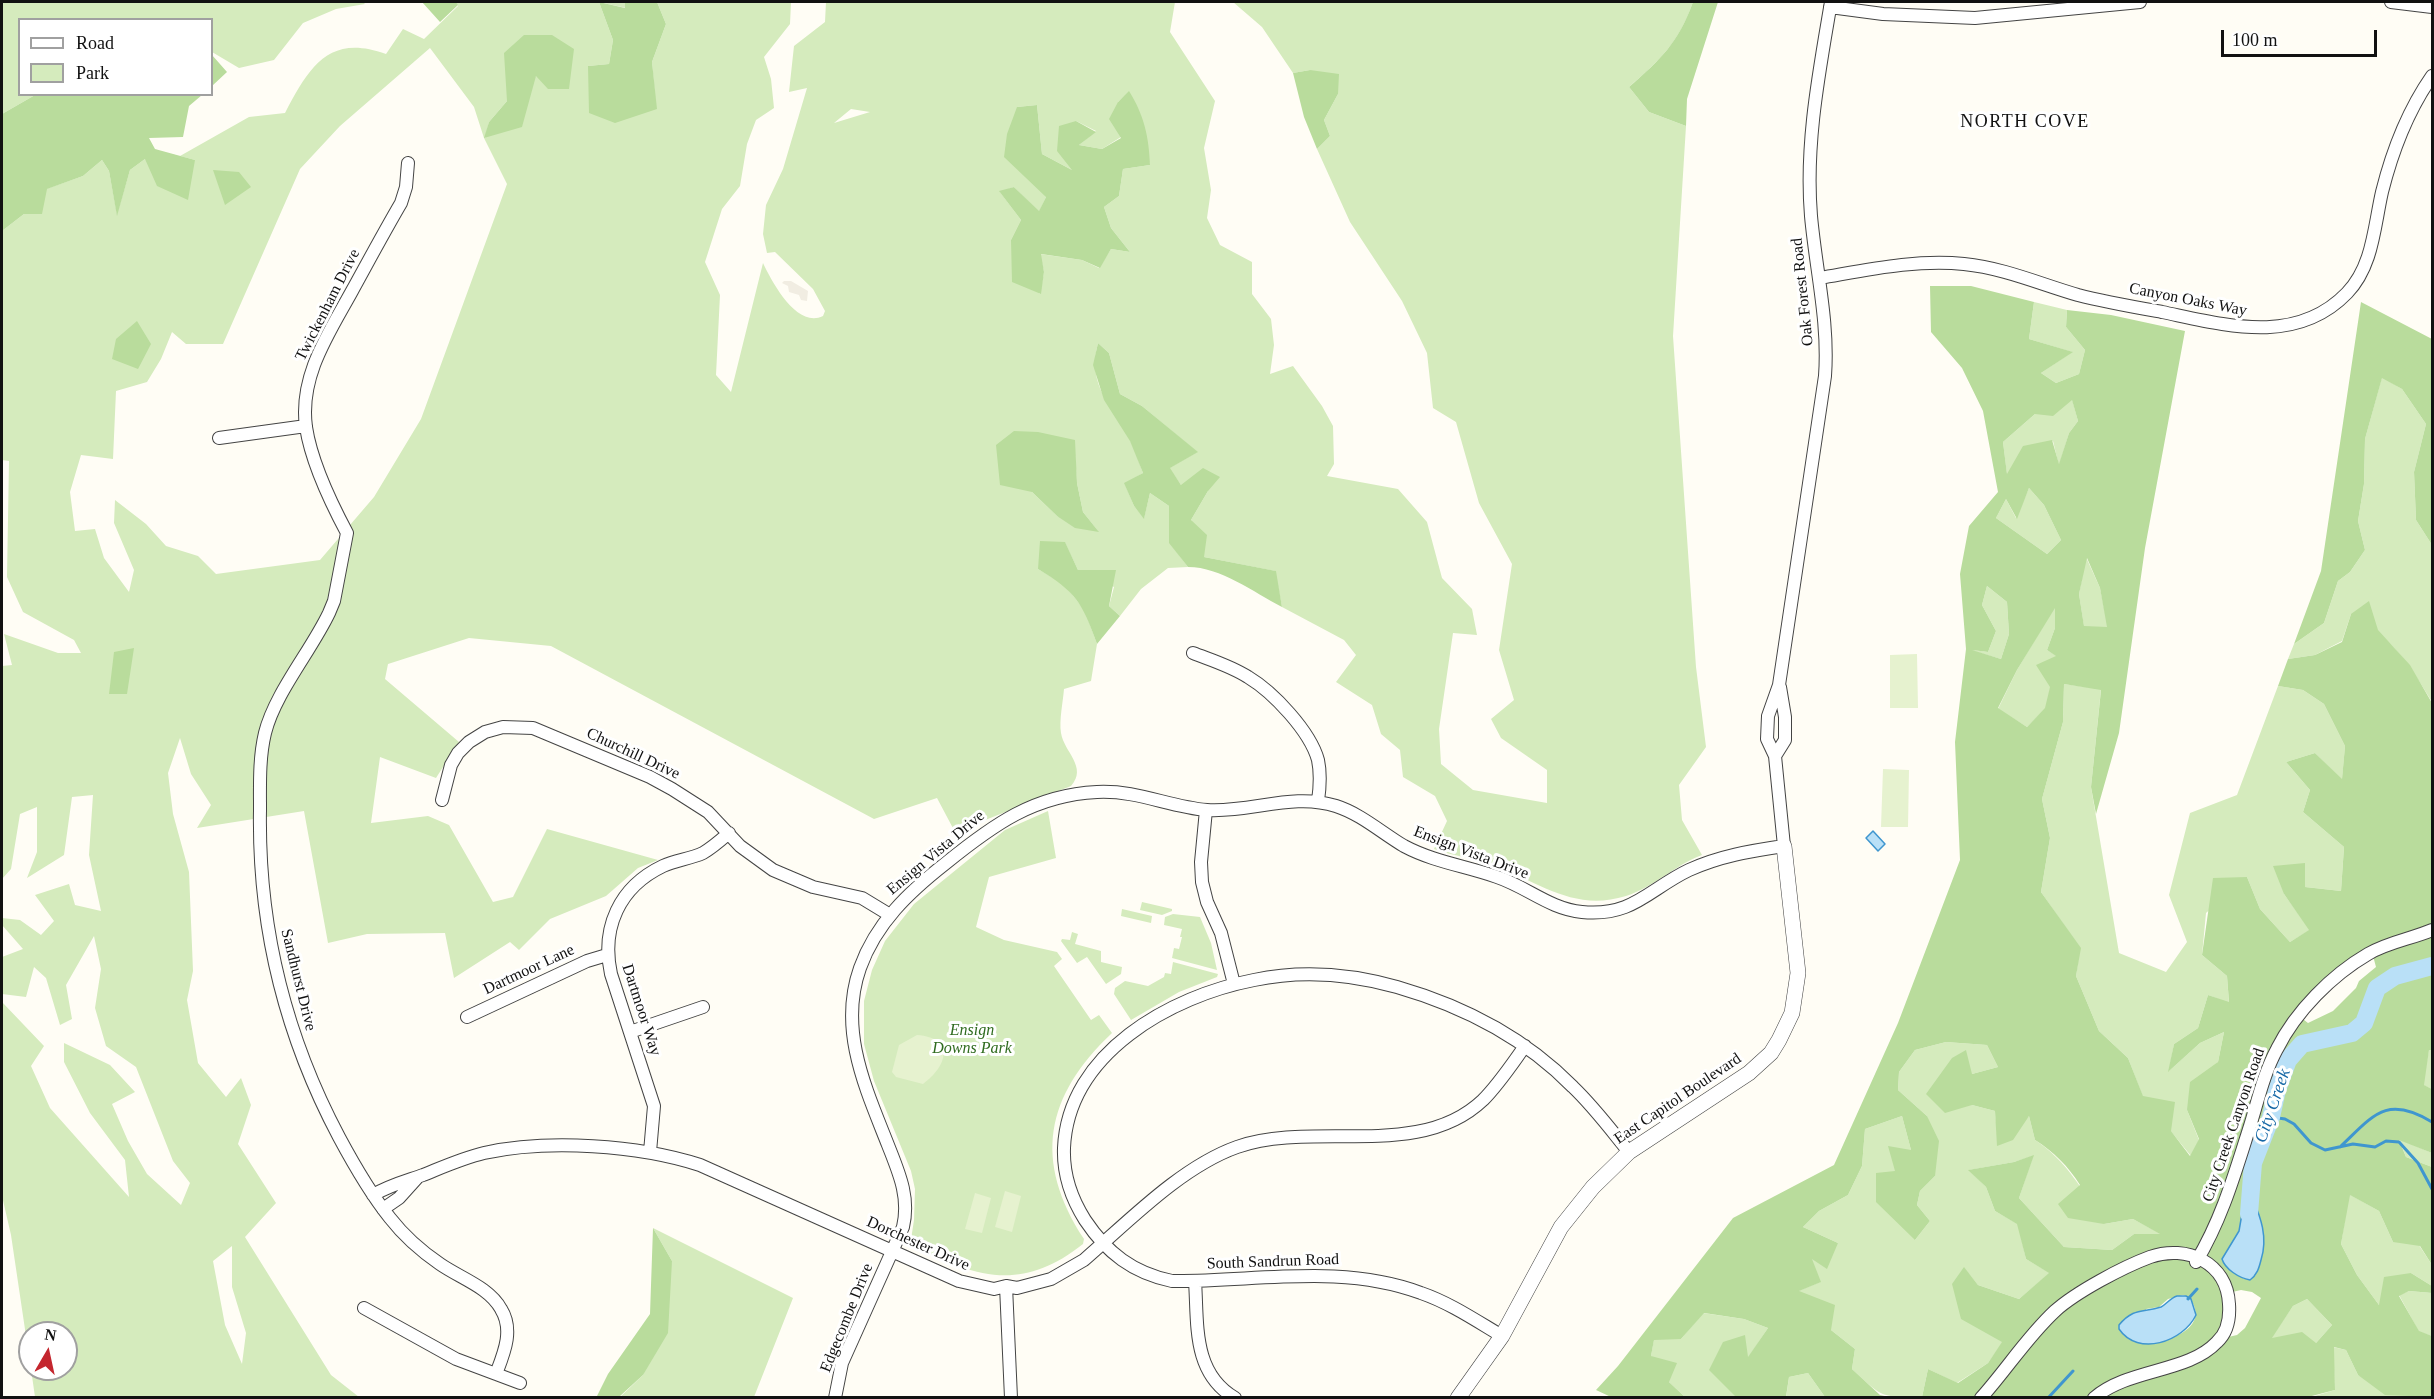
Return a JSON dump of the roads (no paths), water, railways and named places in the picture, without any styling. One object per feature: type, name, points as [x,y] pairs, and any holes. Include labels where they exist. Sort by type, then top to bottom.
[{"type":"street","points":[[1830,4],[1883,14],[1975,18],[2140,2]]},
{"type":"street","points":[[2391,2],[2433,7]]},
{"type":"street","name":"Oak Forest Road","points":[[1775,756],[1767,739],[1768,716],[1779,685],[1825,376],[1826,327],[1811,217],[1810,152],[1814,106],[1830,4]]},
{"type":"street","name":"Canyon Oaks Way","points":[[1820,278],[1911,263],[1963,264],[2005,272],[2078,295],[2221,324],[2251,329],[2304,321],[2315,317],[2348,293],[2367,263],[2388,172],[2407,122],[2433,76]]},
{"type":"street","name":"Twickenham Drive","points":[[348,533],[331,503],[306,426],[307,392],[313,366],[400,203],[406,187],[408,163]]},
{"type":"street","points":[[219,438],[306,426]]},
{"type":"street","name":"Sandhurst Drive","points":[[348,533],[334,601],[277,704],[266,730],[261,757],[260,856],[264,906],[276,972],[298,1047],[320,1101],[373,1196],[383,1209],[413,1243],[441,1265],[491,1296],[502,1310],[507,1324],[507,1338],[496,1374]]},
{"type":"street","points":[[1193,653],[1246,676],[1276,700],[1314,749],[1320,774],[1318,801]]},
{"type":"street","name":"Oak Forest Road","points":[[1775,756],[1785,740],[1785,717],[1779,685]]},
{"type":"street","name":"Churchill Drive","points":[[441,800],[448,773],[462,749],[477,737],[494,729],[522,726],[543,732],[650,777],[708,812],[750,855],[785,877],[813,887],[862,898],[890,915]]},
{"type":"street","name":"East Capitol Boulevard","points":[[1458,1398],[1502,1336],[1562,1227],[1593,1187],[1629,1152],[1749,1073],[1771,1053],[1787,1027],[1795,1000],[1798,973],[1775,756]]},
{"type":"street","name":"Ensign Vista Drive","points":[[892,1251],[903,1227],[906,1211],[905,1194],[901,1178],[865,1090],[854,1049],[851,1025],[859,971],[869,947],[890,915],[918,885],[986,831],[1015,813],[1046,801],[1082,793],[1118,792],[1144,795],[1206,810],[1298,800],[1318,801],[1346,810],[1405,846],[1432,859],[1496,877],[1548,903],[1581,912],[1605,912],[1629,906],[1641,901],[1685,872],[1706,863],[1728,855],[1784,846]]},
{"type":"street","points":[[1206,810],[1201,862],[1202,882],[1221,933],[1234,984]]},
{"type":"street","name":"Dartmoor Way","points":[[650,1152],[654,1106],[611,974],[607,955],[611,925],[619,906],[632,889],[656,870],[705,852],[729,833]]},
{"type":"street","name":"City Creek Canyon Road","points":[[2197,1260],[2223,1209],[2263,1080],[2277,1047],[2290,1026],[2319,994],[2362,958],[2383,947],[2433,930]]},
{"type":"street","name":"Dartmoor Lane","points":[[467,1017],[587,961],[607,955]]},
{"type":"street","name":"South Sandrun Road","points":[[1502,1336],[1440,1300],[1401,1286],[1368,1279],[1305,1276],[1172,1281],[1151,1276],[1119,1259],[1102,1244],[1071,1194],[1065,1167],[1066,1125],[1078,1092],[1096,1064],[1115,1046],[1160,1015],[1196,997],[1234,984],[1298,975],[1337,976],[1370,981],[1443,1002],[1486,1022],[1525,1046],[1573,1086],[1629,1152]]},
{"type":"street","points":[[630,1032],[703,1007]]},
{"type":"street","name":"Dorchester Drive","points":[[373,1196],[390,1185],[470,1157],[517,1148],[597,1147],[650,1152],[700,1165],[970,1285],[994,1289],[1006,1286],[1017,1288],[1050,1279],[1084,1260],[1191,1170],[1238,1147],[1292,1136],[1410,1133],[1445,1124],[1465,1113],[1483,1099],[1525,1046]]},
{"type":"street","name":"Dorchester Drive","points":[[383,1209],[399,1198],[418,1177]]},
{"type":"street","name":"Edgecombe Drive","points":[[835,1398],[842,1363],[892,1251]]},
{"type":"street","points":[[1982,1398],[2043,1323],[2075,1296],[2151,1257],[2178,1252],[2218,1273],[2227,1288],[2229,1318],[2219,1340],[2198,1356],[2124,1379],[2094,1398]]},
{"type":"street","points":[[1195,1281],[1198,1342],[1203,1360],[1215,1381],[1235,1398]]},
{"type":"street","points":[[1006,1286],[1011,1398]]},
{"type":"street","points":[[364,1308],[456,1359],[520,1383]]},
{"type":"water","points":[[1873,831],[1885,844],[1878,851],[1866,838]]},
{"type":"water","points":[[2250,1191],[2262,1225],[2264,1242],[2258,1269],[2250,1280],[2233,1272],[2222,1259],[2239,1231],[2244,1202]]},
{"type":"water","points":[[2177,1296],[2186,1296],[2191,1299],[2196,1315],[2190,1325],[2171,1339],[2160,1343],[2137,1342],[2127,1338],[2119,1329],[2119,1325],[2129,1315],[2161,1307]]},
{"type":"waterway","name":"City Creek","points":[[2249,1214],[2253,1163],[2271,1117],[2277,1090],[2288,1060],[2302,1044],[2352,1033],[2364,1023],[2377,988],[2395,976],[2432,966]]},
{"type":"waterway","points":[[2340,1147],[2371,1118],[2391,1109],[2416,1114],[2432,1122]]},
{"type":"waterway","points":[[2271,1117],[2285,1119],[2294,1124],[2311,1143],[2325,1150],[2353,1144],[2375,1147],[2386,1141],[2399,1142],[2418,1163],[2432,1189]]},
{"type":"waterway","name":"City Creek","points":[[2188,1299],[2197,1289]]},
{"type":"waterway","name":"City Creek","points":[[2048,1398],[2073,1371]]},
{"type":"district","name":"NORTH COVE","points":[[2025,122]]},
{"type":"park label","name":"Ensign Downs Park","points":[[972,1040]]}]
